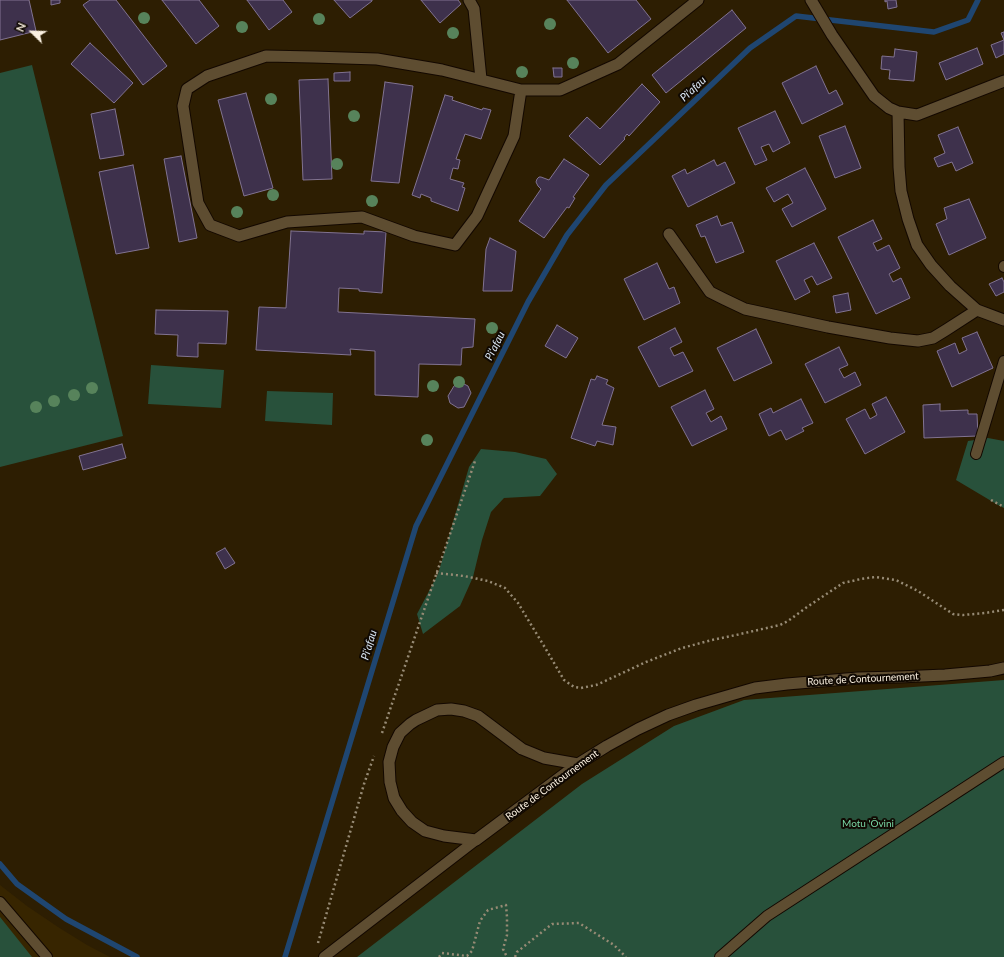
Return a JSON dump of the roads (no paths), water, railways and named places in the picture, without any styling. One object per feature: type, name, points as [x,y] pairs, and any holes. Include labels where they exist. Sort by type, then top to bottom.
[{"type":"street","points":[[469,0],[474,9],[480,79]]},
{"type":"street","points":[[521,90],[514,136],[477,216],[455,245],[414,236],[362,217],[287,222],[239,236],[210,225],[198,203],[183,106],[187,88],[207,76],[266,56],[314,56],[376,60],[442,70],[521,90],[560,90],[618,64],[698,0]]},
{"type":"street","points":[[811,0],[832,35],[874,96],[889,108],[898,112],[917,115],[1004,81]]},
{"type":"street","points":[[898,112],[901,191],[908,219],[917,245],[931,265],[950,286],[977,310],[1004,320]]},
{"type":"street","points":[[669,234],[710,292],[745,309],[828,327],[890,338],[918,341],[933,338],[977,310]]},
{"type":"street","name":"Route de Contournement","points":[[476,840],[578,764],[607,746],[668,715],[696,705],[754,688],[818,680],[946,675],[990,671],[1004,668]]},
{"type":"street","points":[[476,840],[444,836],[425,831],[412,822],[402,811],[394,798],[390,782],[389,762],[392,747],[400,733],[410,724],[437,710],[451,709],[464,711],[478,716],[522,749],[544,758],[578,764]]},
{"type":"lane","points":[[976,454],[1004,361]]},
{"type":"lane","points":[[720,957],[767,916],[1004,762]]},
{"type":"lane","name":"Route de Contournement","points":[[324,957],[476,840]]},
{"type":"lane","points":[[0,902],[47,957]]},
{"type":"waterway","name":"Pi'afau","points":[[285,957],[416,526],[528,302],[567,235],[606,185],[750,48],[796,16],[934,32],[968,20],[978,0]]},
{"type":"waterway","points":[[0,864],[17,884],[66,919],[137,957]]},
{"type":"park label","name":"Motu 'Ōvini","points":[[868,824]]}]
